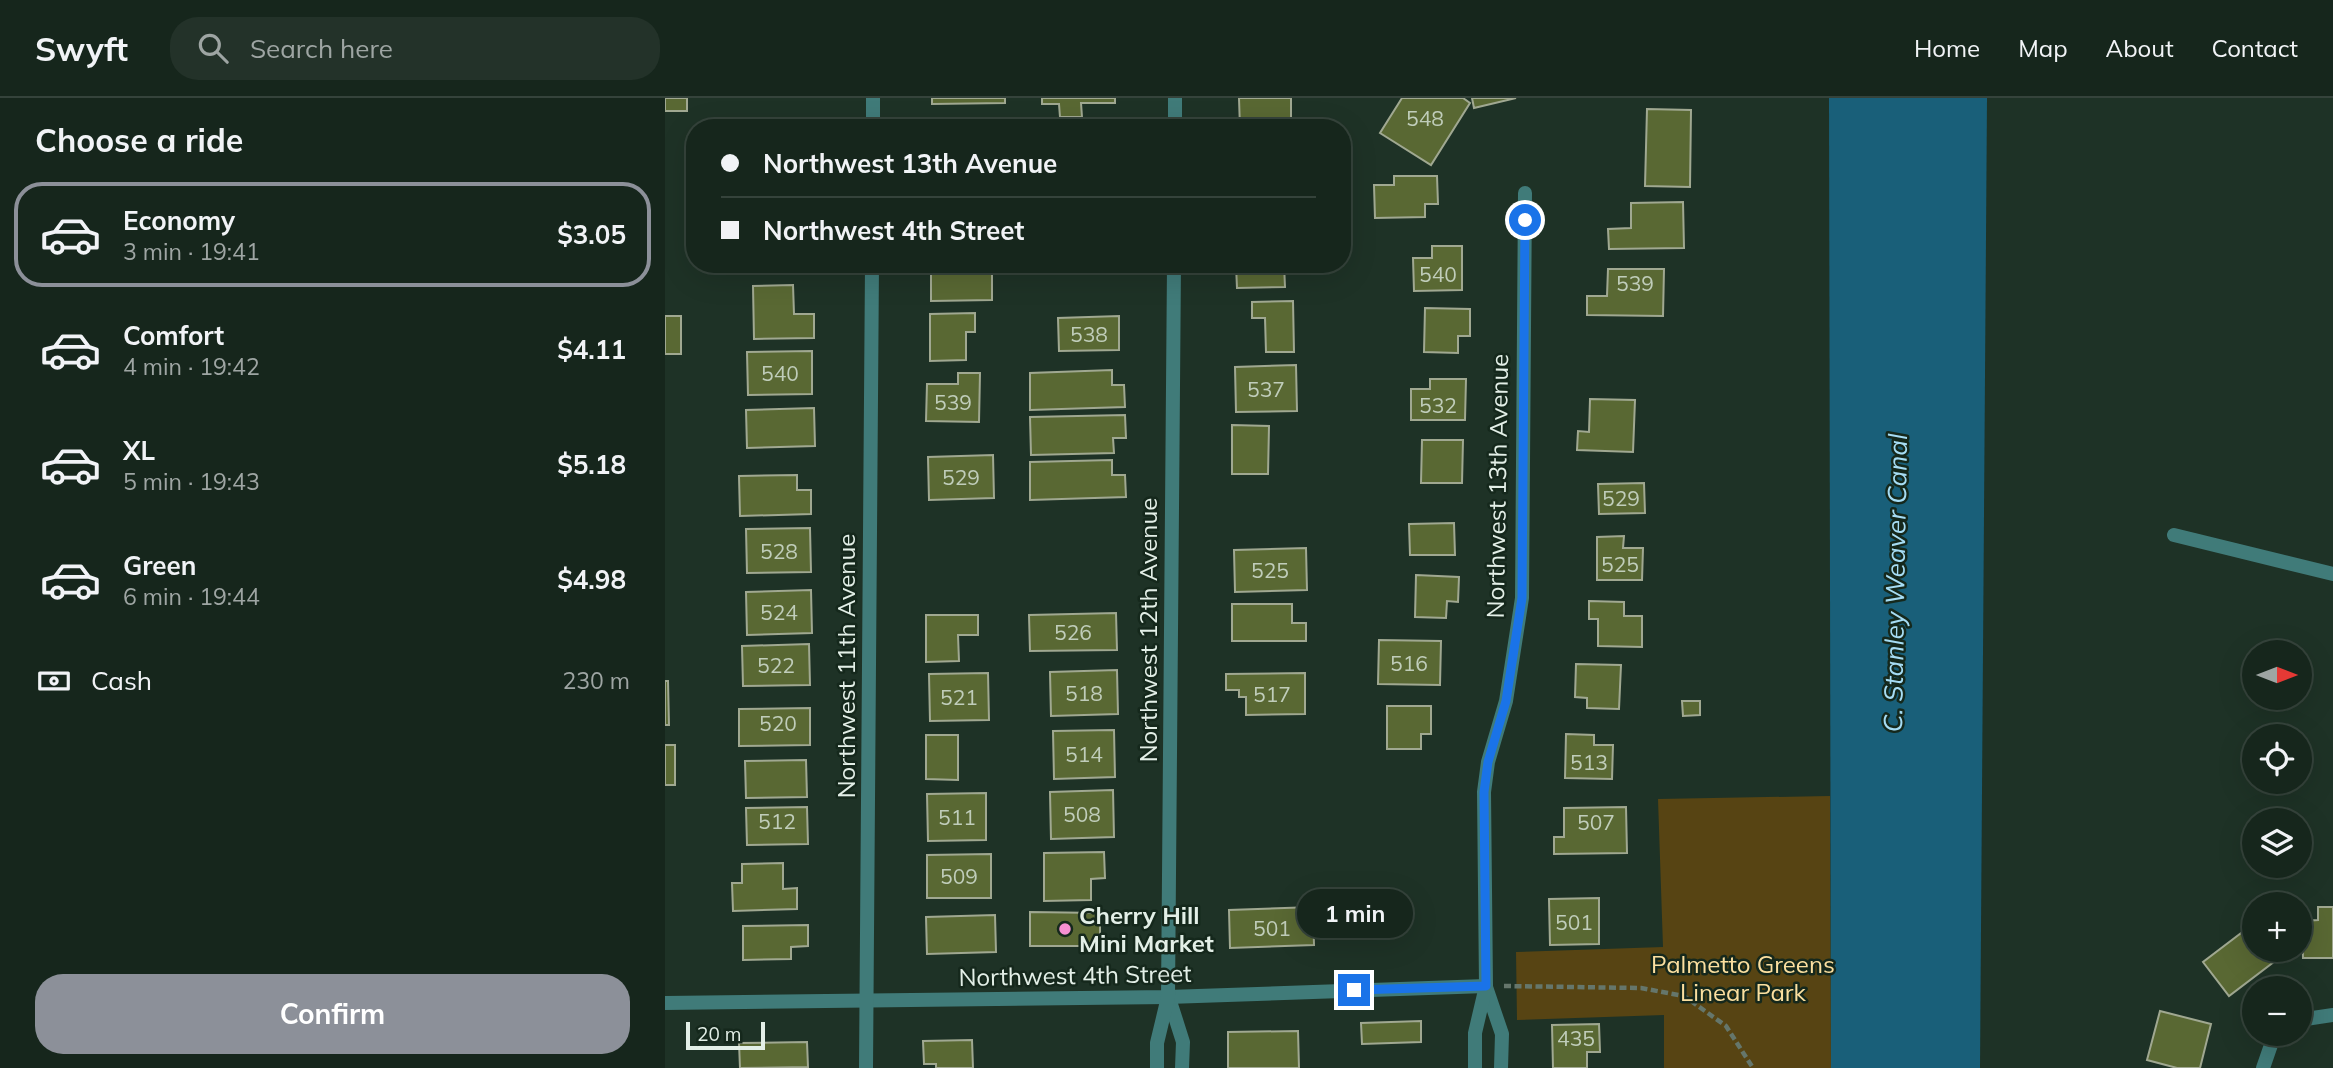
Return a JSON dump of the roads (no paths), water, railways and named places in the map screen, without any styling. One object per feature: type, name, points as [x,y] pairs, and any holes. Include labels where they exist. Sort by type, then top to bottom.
[{"type":"street","points":[[873,98],[873,119]]},
{"type":"street","points":[[1175,98],[1175,119]]},
{"type":"street","name":"Northwest 13th Avenue","points":[[1475,1068],[1475,1033],[1486,986],[1484,792],[1488,762],[1506,701],[1522,598],[1525,193]]},
{"type":"street","name":"Northwest 11th Avenue","points":[[866,1068],[872,273]]},
{"type":"street","name":"Northwest 12th Avenue","points":[[1157,1068],[1157,1043],[1168,997],[1174,273]]},
{"type":"street","points":[[2174,535],[2333,574]]},
{"type":"street","name":"Northwest 13th Avenue","points":[[1486,986],[1502,1034],[1501,1068]]},
{"type":"street","name":"Northwest 4th Street","points":[[665,1003],[1168,997],[1486,986]]},
{"type":"street","name":"Northwest 12th Avenue","points":[[1168,997],[1183,1042],[1182,1068]]},
{"type":"street","points":[[2312,1018],[2333,1015]]},
{"type":"street","points":[[2263,1068],[2273,1046]]},
{"type":"water","name":"C. Stanley Weaver Canal","points":[[1829,98],[1987,98],[1980,1068],[1831,1068]]},
{"type":"place","name":"Cherry Hill Mini Market","points":[[1065,929]]},
{"type":"park label","name":"Palmetto Greens Linear Park","points":[[1743,978]]}]
